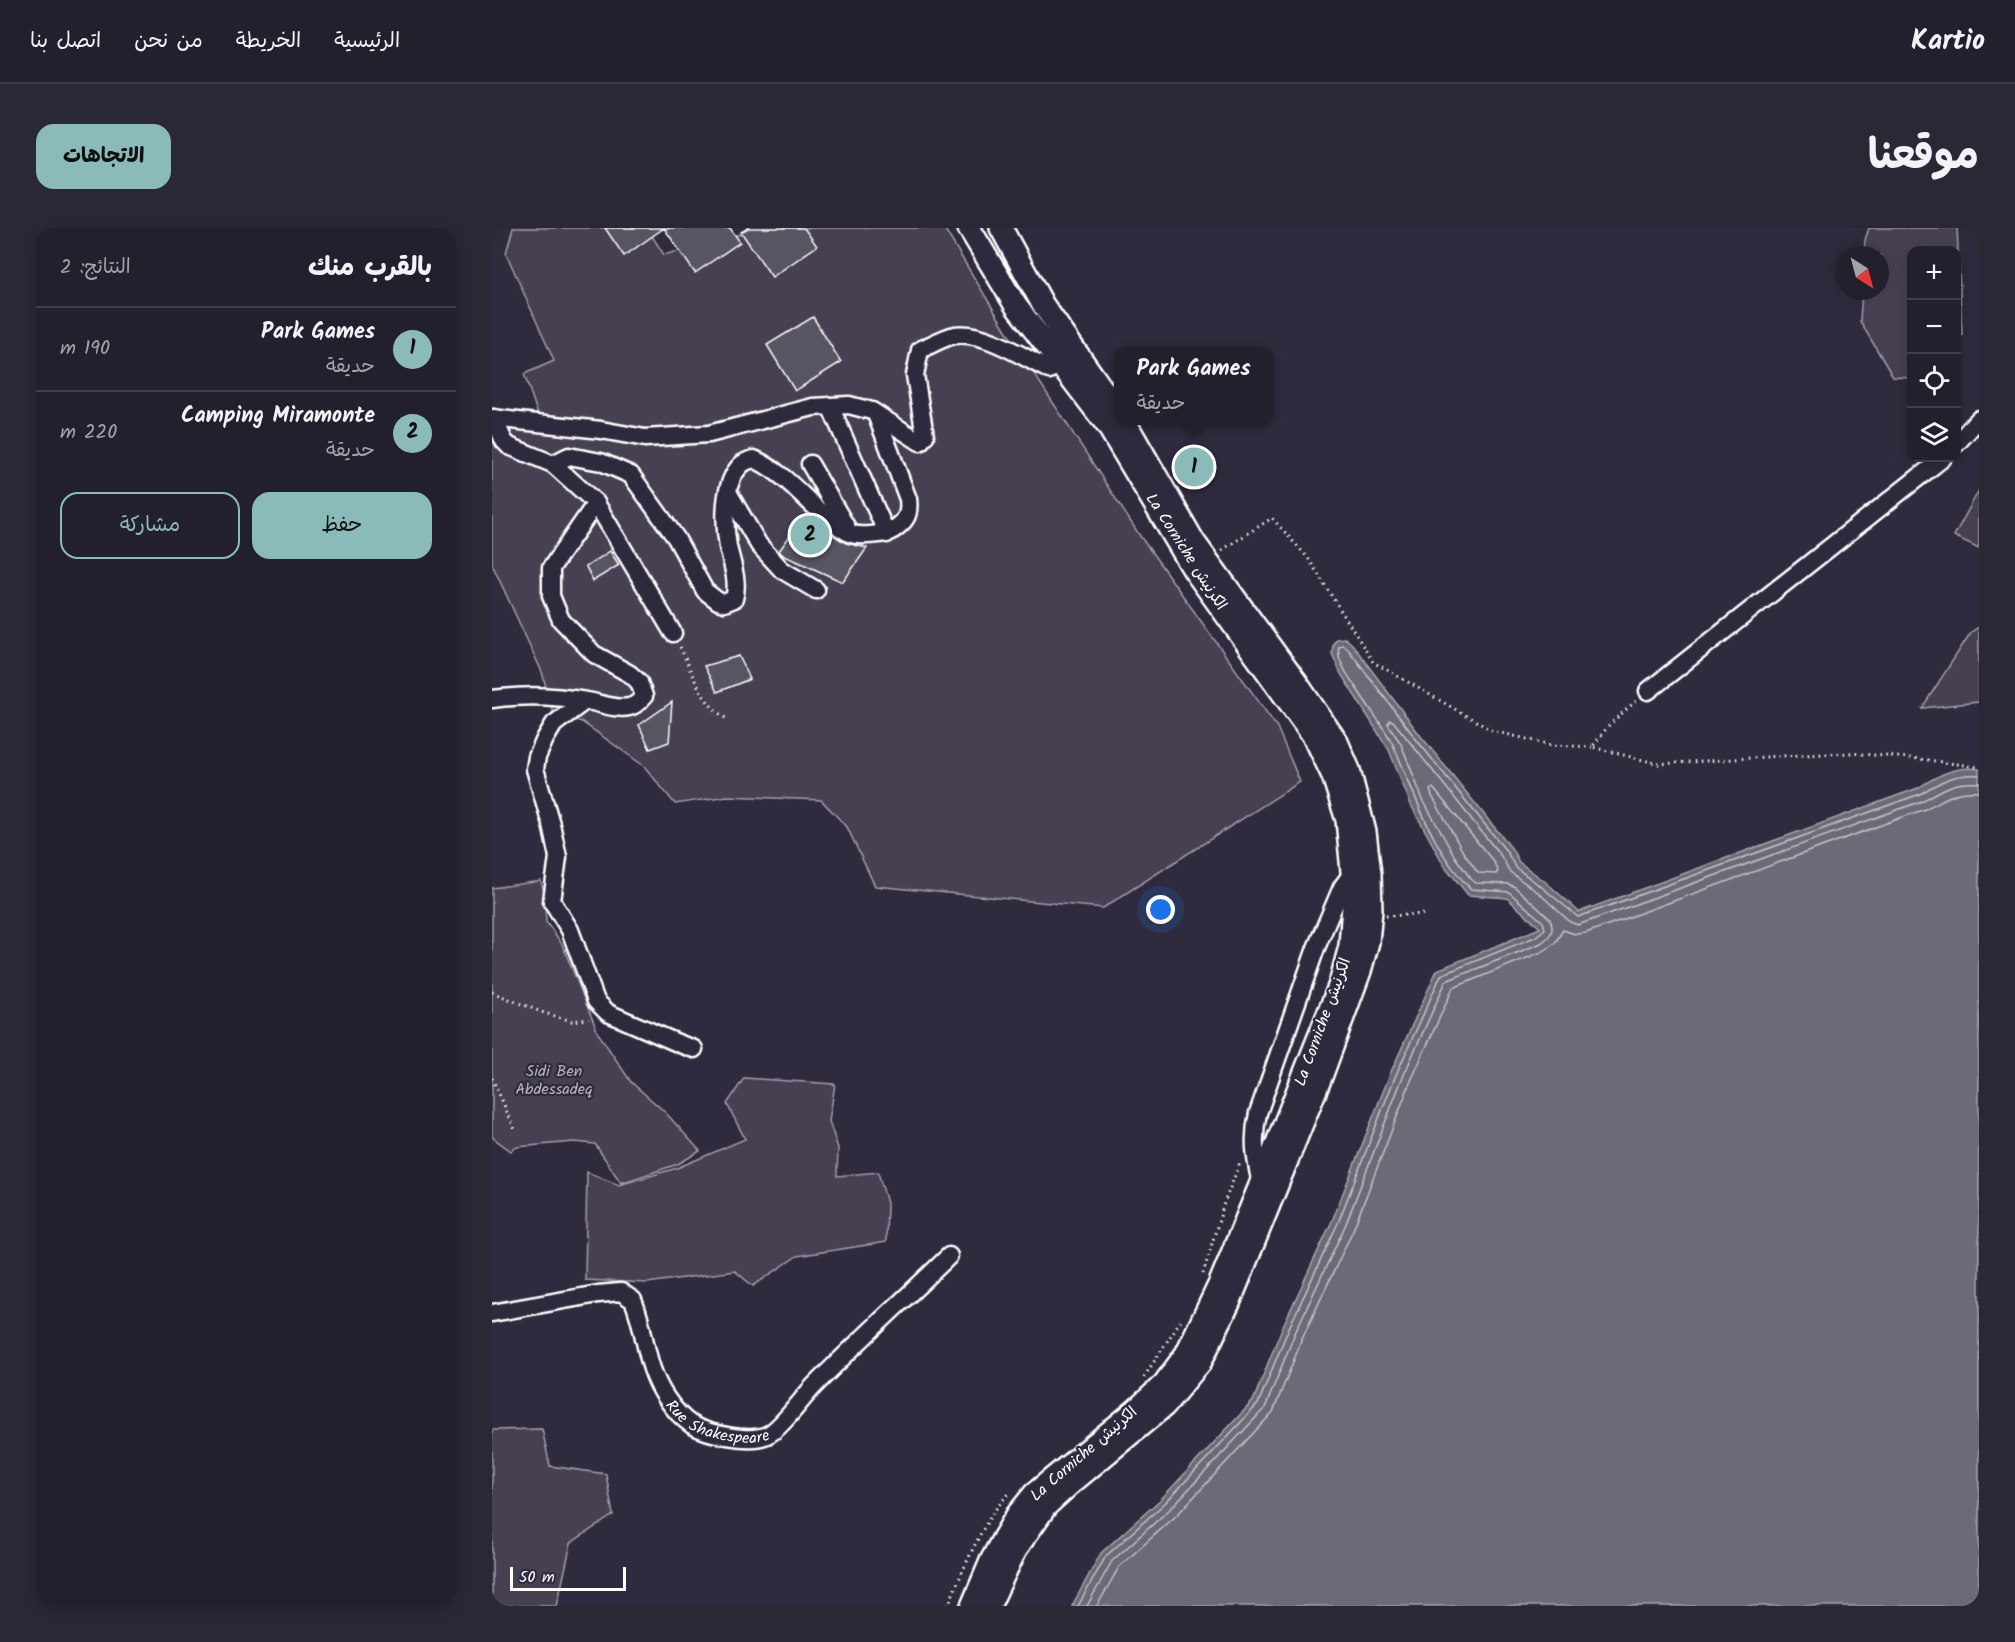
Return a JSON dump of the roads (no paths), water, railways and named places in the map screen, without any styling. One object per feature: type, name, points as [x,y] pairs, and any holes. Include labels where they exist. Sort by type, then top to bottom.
[{"type":"main road","name":"La Corniche الكرنيش","points":[[969,228],[1016,306],[1114,408]]},
{"type":"main road","name":"La Corniche الكرنيش","points":[[972,1606],[991,1561],[1017,1515],[1035,1493],[1143,1404],[1164,1384],[1186,1354],[1220,1283],[1262,1183],[1340,984],[1353,925],[1353,872],[1347,820],[1333,776],[1315,738],[1194,570],[1070,361],[1043,305],[1001,228]]},
{"type":"main road","name":"La Corniche الكرنيش","points":[[989,1606],[1016,1549],[1046,1506],[1164,1406],[1200,1363],[1238,1282],[1321,1077],[1360,971],[1368,942],[1371,910],[1365,832],[1349,770],[1337,742],[1194,542],[1127,425]]},
{"type":"street","points":[[493,418],[601,430],[645,438],[710,434],[813,406],[855,406],[876,414],[920,442],[926,436],[915,375],[920,350],[953,335],[971,335],[995,343],[1049,370],[1070,361]]},
{"type":"street","points":[[830,406],[887,534]]},
{"type":"street","points":[[553,464],[569,456],[601,462],[631,475],[676,538],[700,585],[718,601],[724,603],[734,599],[736,590],[725,509],[733,477],[742,464],[754,459],[767,464],[822,513],[851,534],[887,534],[904,522],[909,508],[908,499],[876,414]]},
{"type":"street","points":[[493,418],[504,441],[509,446],[553,464],[596,503],[673,633]]},
{"type":"street","points":[[1961,439],[1979,419]]},
{"type":"street","points":[[1648,691],[1938,462]]},
{"type":"street","points":[[810,464],[851,534]]},
{"type":"street","points":[[728,492],[759,545],[782,570],[816,590]]},
{"type":"street","points":[[492,699],[528,697],[629,707],[638,703],[644,696],[639,682],[630,674],[594,654],[561,620],[550,596],[551,568],[596,503]]},
{"type":"street","points":[[585,701],[554,724],[545,739],[535,766],[558,857],[552,901],[570,930],[596,1001],[604,1010],[661,1037],[694,1049]]},
{"type":"street","points":[[1262,1183],[1254,1153],[1258,1113],[1319,939],[1342,887],[1353,872]]},
{"type":"street","name":"Rue Shakespeare","points":[[492,1313],[621,1292],[633,1300],[650,1366],[660,1388],[681,1415],[690,1424],[704,1430],[746,1438],[758,1437],[776,1430],[816,1384],[950,1256]]},
{"type":"water","points":[[1345,638],[1512,849],[1519,862],[1579,912],[1918,788],[1947,772],[1979,769],[1979,1606],[1072,1606],[1101,1553],[1161,1499],[1253,1401],[1282,1328],[1332,1221],[1390,1074],[1437,970],[1540,928],[1507,898],[1468,895],[1444,865],[1411,805],[1389,750],[1341,674],[1332,654],[1336,639]]},
{"type":"place","name":"Park Games","points":[[1194,467]]},
{"type":"place","name":"Camping Miramonte","points":[[810,535]]},
{"type":"park label","name":"Sidi Ben Abdessadeq","points":[[554,1080]]}]
